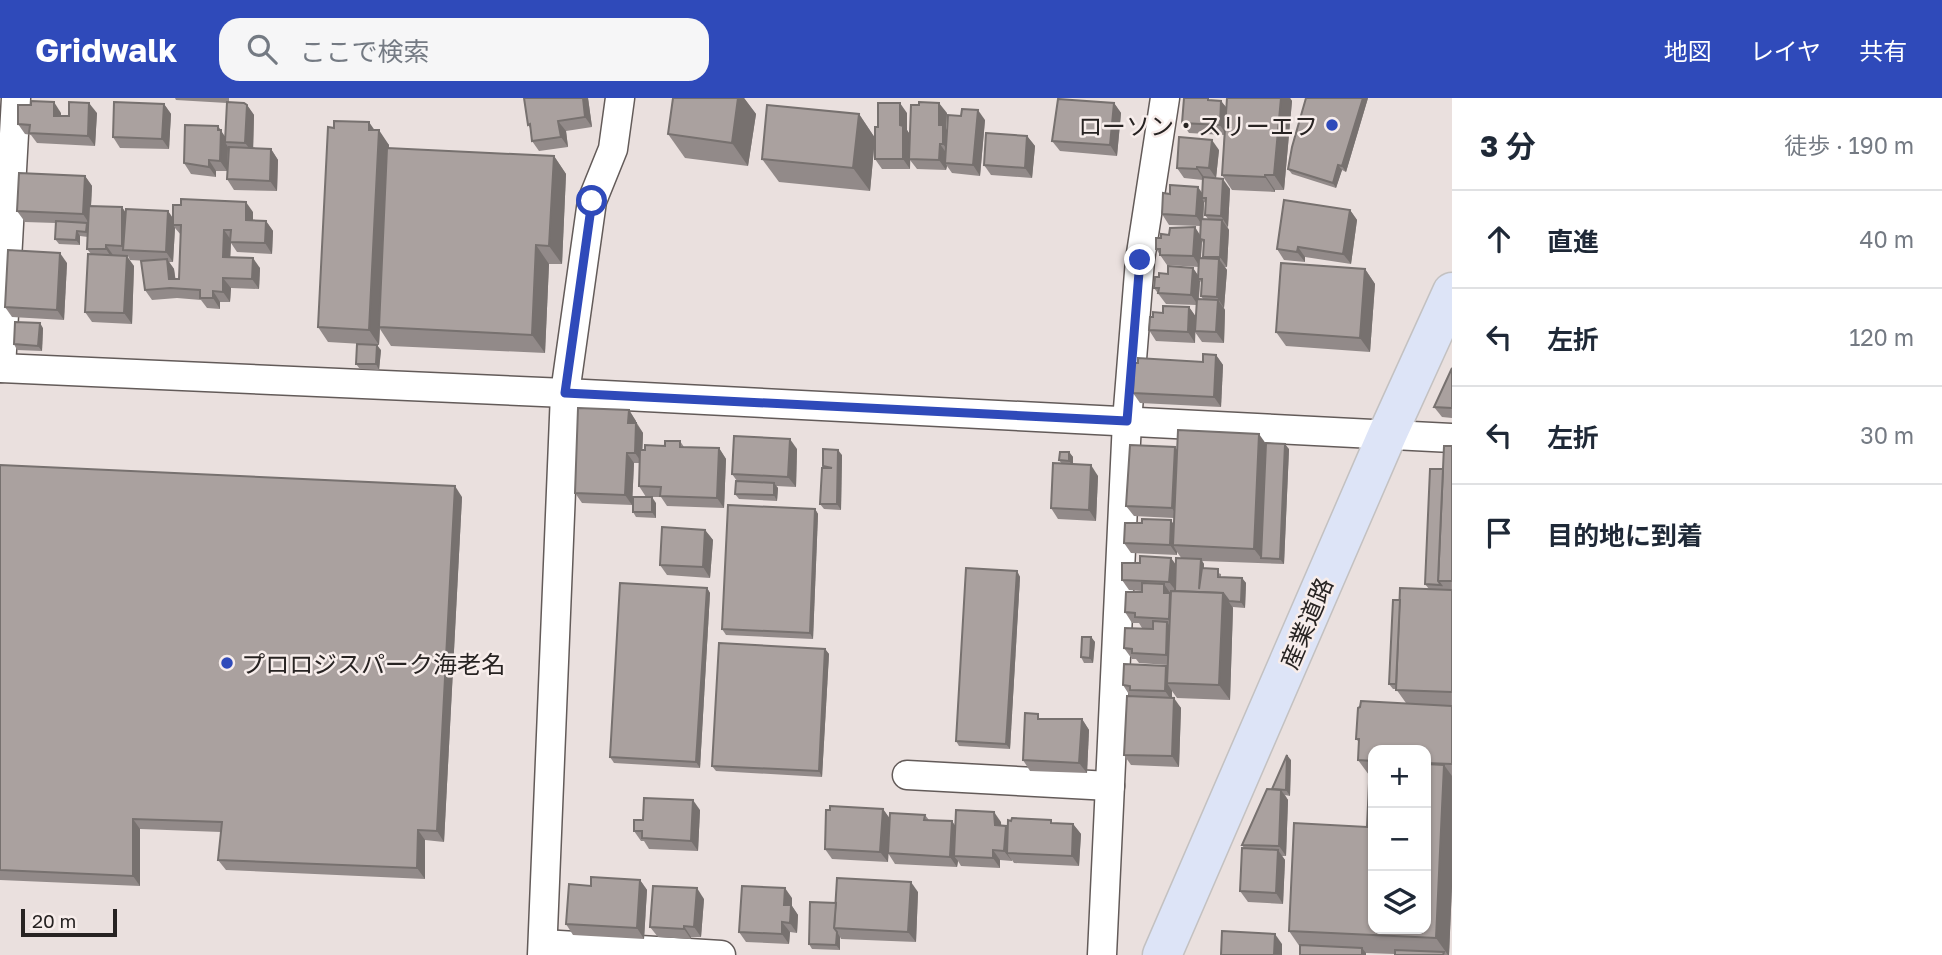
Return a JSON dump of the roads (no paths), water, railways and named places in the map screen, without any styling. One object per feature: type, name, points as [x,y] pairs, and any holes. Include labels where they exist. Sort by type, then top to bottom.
[{"type":"main road","name":"産業道路","points":[[1162,955],[1387,435],[1452,292]]},
{"type":"street","points":[[16,98],[1,368],[565,393],[1452,438]]},
{"type":"street","points":[[620,98],[613,149],[592,201],[565,393],[542,950],[721,955]]},
{"type":"street","points":[[1102,955],[1127,421],[1140,260],[1165,98]]},
{"type":"street","points":[[907,775],[1110,786]]},
{"type":"place","name":"ローソン・スリーエフ","points":[[1332,125]]},
{"type":"place","name":"プロロジスパーク海老名","points":[[227,663]]}]
